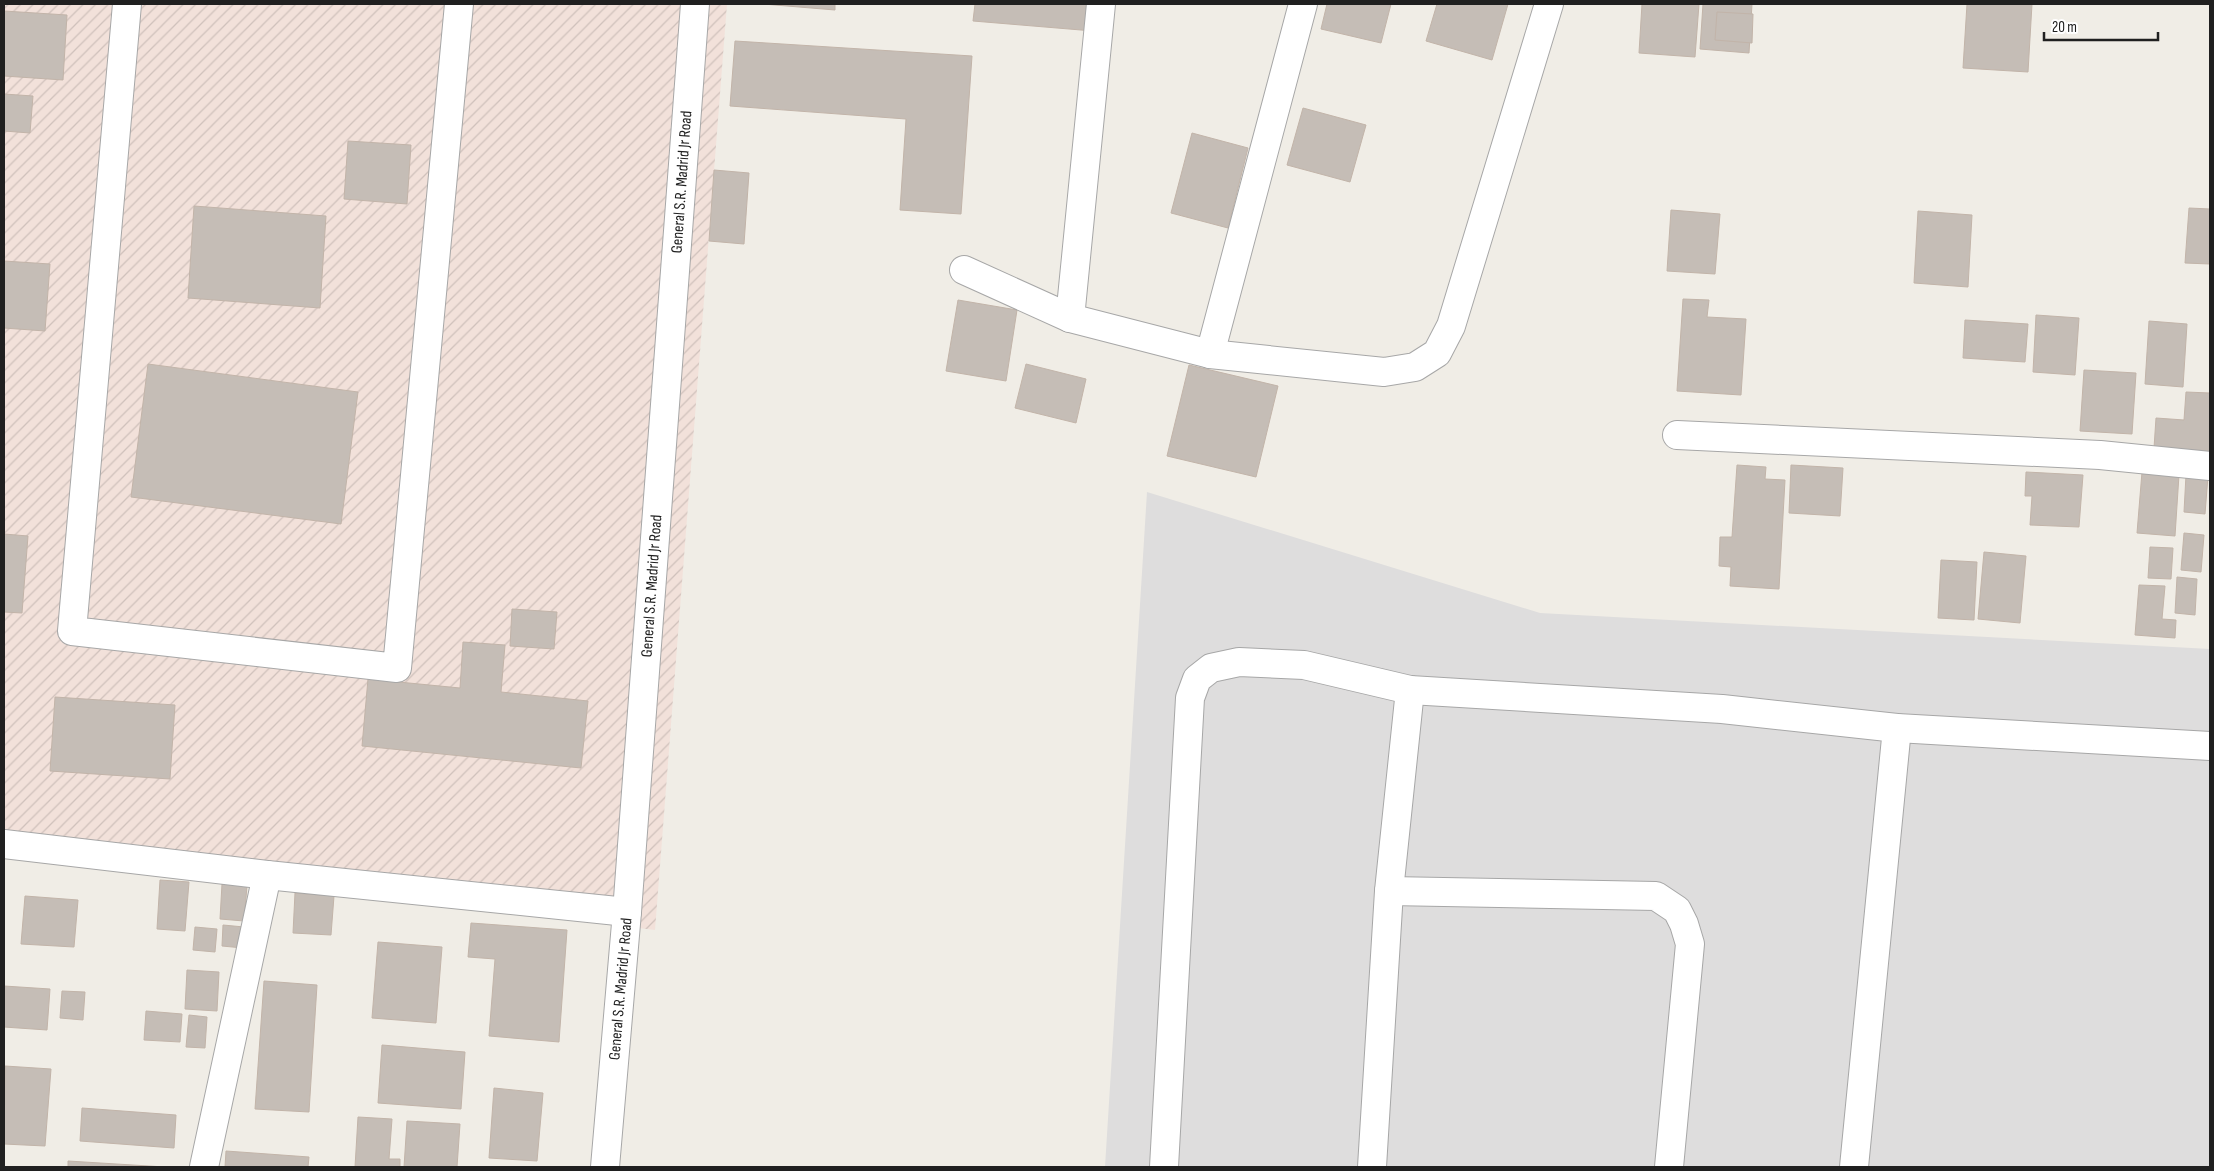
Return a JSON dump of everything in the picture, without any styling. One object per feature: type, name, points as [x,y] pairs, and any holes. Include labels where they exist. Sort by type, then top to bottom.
[{"type":"street","points":[[127,4],[72,631],[398,668],[459,4]]},
{"type":"street","name":"General S.R. Madrid Jr Road","points":[[605,1167],[627,912],[695,4]]},
{"type":"street","points":[[1070,318],[1101,4]]},
{"type":"street","points":[[1210,354],[1303,4]]},
{"type":"street","points":[[964,270],[1070,318],[1210,354],[1384,372],[1415,367],[1437,353],[1451,326],[1549,4]]},
{"type":"street","points":[[1676,435],[2100,454],[2210,466]]},
{"type":"street","points":[[1164,1167],[1190,698],[1197,679],[1211,668],[1240,662],[1304,665],[1410,690],[1722,709],[1896,728],[2210,746]]},
{"type":"street","points":[[1372,1167],[1389,891],[1410,690]]},
{"type":"street","points":[[1854,1167],[1896,728]]},
{"type":"street","points":[[4,844],[266,875],[627,912]]},
{"type":"street","points":[[204,1167],[266,875]]},
{"type":"street","points":[[1389,891],[1656,896],[1677,910],[1684,924],[1690,944],[1669,1167]]},
{"type":"shaded area","points":[[4,4],[727,4],[655,930],[4,850]]},
{"type":"shaded area","points":[[1147,492],[1540,613],[2210,649],[2210,1167],[1105,1167]]},
{"type":"building","points":[[763,4],[835,4],[835,10]]},
{"type":"building","points":[[975,4],[1095,4],[1093,31],[973,21]]},
{"type":"building","points":[[1327,4],[1391,4],[1381,43],[1321,29]]},
{"type":"building","points":[[1437,4],[1508,4],[1492,60],[1426,41]]},
{"type":"building","points":[[1642,4],[1699,4],[1695,57],[1639,53]]},
{"type":"building","points":[[1703,4],[1752,4],[1749,53],[1700,49]]},
{"type":"building","points":[[1967,4],[2032,4],[2028,72],[1963,68]]},
{"type":"building","points":[[4,11],[67,15],[63,80],[4,76]]},
{"type":"building","points":[[1717,12],[1753,14],[1752,43],[1715,40]]},
{"type":"building","points":[[735,41],[972,56],[961,214],[900,210],[906,119],[730,106]]},
{"type":"building","points":[[4,94],[33,96],[30,133],[4,131]]},
{"type":"building","points":[[1303,108],[1366,125],[1350,182],[1287,165]]},
{"type":"building","points":[[1192,133],[1248,148],[1228,228],[1171,213]]},
{"type":"building","points":[[348,141],[411,145],[407,204],[344,199]]},
{"type":"building","points":[[714,170],[749,173],[744,244],[709,241]]},
{"type":"building","points":[[194,206],[326,216],[320,308],[188,298]]},
{"type":"building","points":[[2189,208],[2210,209],[2210,264],[2185,263]]},
{"type":"building","points":[[1671,210],[1720,214],[1715,274],[1667,271]]},
{"type":"building","points":[[1918,211],[1972,215],[1968,287],[1914,283]]},
{"type":"building","points":[[4,261],[50,264],[45,331],[4,328]]},
{"type":"building","points":[[1683,299],[1709,300],[1707,317],[1746,319],[1741,395],[1677,391]]},
{"type":"building","points":[[958,300],[1017,310],[1006,381],[946,371]]},
{"type":"building","points":[[2036,315],[2079,318],[2075,375],[2033,372]]},
{"type":"building","points":[[1965,320],[2028,324],[2025,362],[1963,358]]},
{"type":"building","points":[[2149,321],[2187,324],[2183,387],[2145,384]]},
{"type":"building","points":[[148,364],[358,392],[341,524],[131,497]]},
{"type":"building","points":[[1026,364],[1086,379],[1076,423],[1015,408]]},
{"type":"building","points":[[1189,365],[1278,386],[1256,477],[1167,456]]},
{"type":"building","points":[[2084,370],[2136,373],[2132,434],[2080,431]]},
{"type":"building","points":[[2186,392],[2210,393],[2210,451],[2154,448],[2156,418],[2184,420]]},
{"type":"building","points":[[1737,465],[1766,467],[1765,479],[1785,480],[1779,589],[1730,586],[1731,567],[1719,566],[1720,537],[1732,537]]},
{"type":"building","points":[[1791,465],[1843,468],[1840,516],[1789,513]]},
{"type":"building","points":[[2026,472],[2083,475],[2079,527],[2030,525],[2032,496],[2025,496]]},
{"type":"building","points":[[2142,472],[2179,475],[2175,536],[2137,533]]},
{"type":"building","points":[[2186,475],[2208,476],[2205,514],[2184,512]]},
{"type":"building","points":[[2184,533],[2204,535],[2201,572],[2181,570]]},
{"type":"building","points":[[4,534],[28,536],[22,613],[4,612]]},
{"type":"building","points":[[2150,547],[2173,548],[2171,579],[2148,578]]},
{"type":"building","points":[[1984,552],[2026,556],[2020,623],[1978,619]]},
{"type":"building","points":[[1941,560],[1977,562],[1974,620],[1938,618]]},
{"type":"building","points":[[2177,577],[2197,579],[2195,615],[2175,613]]},
{"type":"building","points":[[2139,585],[2165,586],[2162,619],[2176,620],[2175,638],[2135,635]]},
{"type":"building","points":[[512,609],[557,612],[554,649],[510,646]]},
{"type":"building","points":[[463,642],[505,645],[501,692],[588,701],[581,768],[362,746],[368,679],[460,688]]},
{"type":"building","points":[[55,697],[175,705],[170,779],[50,771]]},
{"type":"building","points":[[160,880],[189,882],[185,931],[157,929]]},
{"type":"building","points":[[222,884],[247,886],[244,921],[220,919]]},
{"type":"building","points":[[295,893],[334,896],[331,935],[293,933]]},
{"type":"building","points":[[25,896],[78,900],[74,947],[21,944]]},
{"type":"building","points":[[471,923],[567,930],[559,1042],[489,1036],[495,959],[468,957]]},
{"type":"building","points":[[223,925],[244,927],[243,948],[222,946]]},
{"type":"building","points":[[195,927],[217,929],[215,952],[193,950]]},
{"type":"building","points":[[378,942],[442,947],[436,1023],[372,1018]]},
{"type":"building","points":[[187,970],[219,972],[217,1011],[185,1009]]},
{"type":"building","points":[[264,981],[317,985],[309,1112],[255,1109]]},
{"type":"building","points":[[4,986],[50,989],[47,1030],[4,1027]]},
{"type":"building","points":[[62,991],[85,992],[83,1020],[60,1018]]},
{"type":"building","points":[[146,1011],[182,1014],[180,1042],[144,1040]]},
{"type":"building","points":[[189,1015],[207,1017],[205,1048],[186,1047]]},
{"type":"building","points":[[382,1045],[465,1052],[461,1109],[378,1103]]},
{"type":"building","points":[[5,1066],[51,1069],[45,1146],[4,1144]]},
{"type":"building","points":[[494,1088],[543,1093],[537,1161],[489,1158]]},
{"type":"building","points":[[82,1108],[176,1115],[174,1148],[80,1141]]},
{"type":"building","points":[[358,1117],[392,1119],[389,1159],[400,1159],[400,1167],[355,1167]]},
{"type":"building","points":[[407,1121],[460,1124],[457,1167],[404,1167]]},
{"type":"building","points":[[226,1151],[309,1157],[308,1167],[225,1167]]},
{"type":"building","points":[[68,1161],[165,1167],[68,1167]]}]
